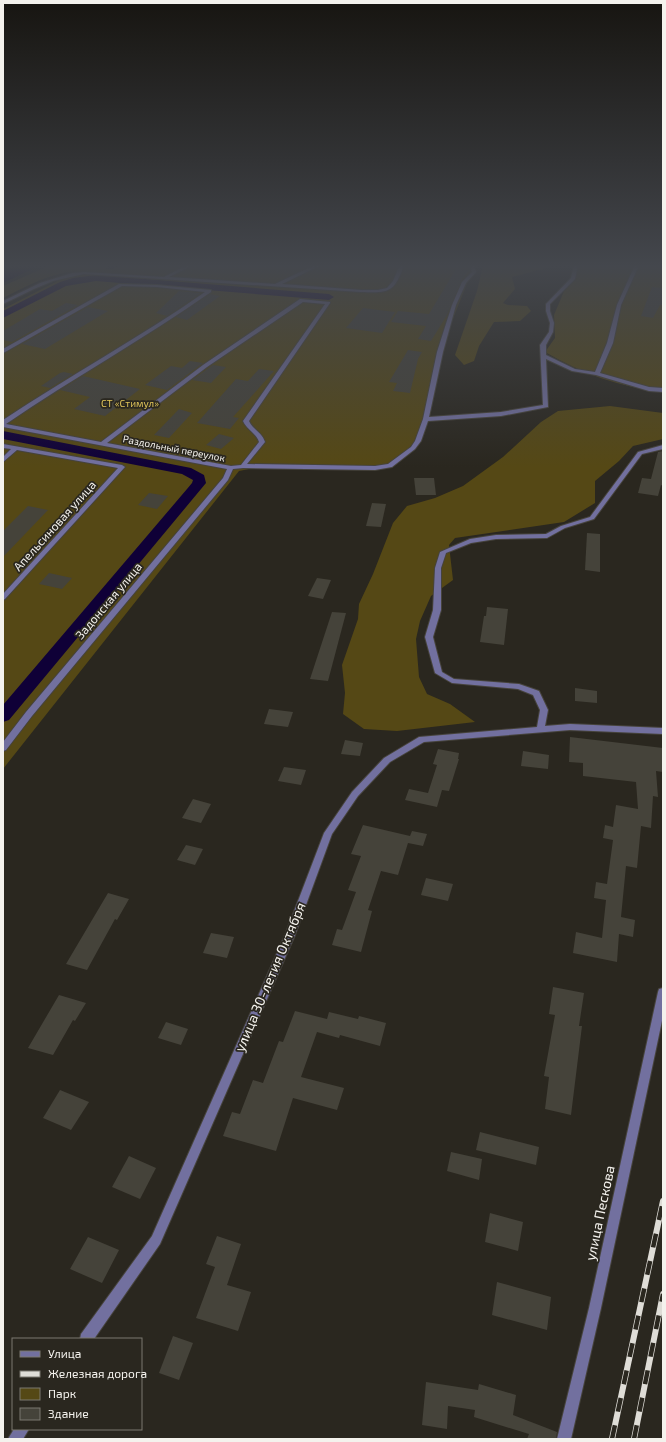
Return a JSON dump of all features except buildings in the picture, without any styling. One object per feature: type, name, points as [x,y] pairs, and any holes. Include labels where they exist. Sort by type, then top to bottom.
[{"type":"street","points":[[3,351],[36,332]]},
{"type":"street","points":[[3,424],[30,404],[146,332]]},
{"type":"street","points":[[102,444],[205,366],[255,332]]},
{"type":"street","points":[[243,466],[262,442],[261,438],[247,425],[246,421],[308,332]]},
{"type":"street","points":[[446,332],[440,352],[426,419],[501,414],[546,406],[543,345],[551,332]]},
{"type":"street","points":[[597,374],[610,343],[613,332]]},
{"type":"street","points":[[543,355],[574,370],[597,374],[649,389],[663,390]]},
{"type":"street","name":"Раздольный переулок","points":[[3,424],[231,468],[243,466],[375,468],[390,466],[416,445],[426,419]]},
{"type":"street","points":[[3,446],[16,448]]},
{"type":"street","points":[[3,460],[16,448]]},
{"type":"street","name":"Апельсиновая улица","points":[[3,598],[122,467],[16,448]]},
{"type":"street","points":[[540,730],[544,710],[536,693],[519,686],[452,681],[439,673],[428,637],[437,610],[438,568],[443,552],[470,542],[496,537],[547,536],[562,527],[592,518],[640,453],[663,448]]},
{"type":"street","name":"Задонская улица","points":[[3,748],[29,714],[226,479],[231,468]]},
{"type":"street","name":"улица 30-летия Октября","points":[[87,1338],[156,1240],[290,935],[328,833],[355,794],[387,760],[422,739],[570,727],[663,731]]},
{"type":"street","name":"улица Пескова","points":[[564,1439],[595,1308],[663,992]]},
{"type":"street","points":[[15,1439],[21,1430]]},
{"type":"green space","name":"СТ «Стимул»","points":[[3,332],[448,332],[427,424],[404,456],[386,466],[254,468],[239,471],[3,769]]},
{"type":"green space","points":[[463,332],[488,332],[479,346],[474,361],[464,365],[455,355]]},
{"type":"green space","points":[[555,332],[663,332],[663,392],[617,383],[588,373],[559,360],[545,352],[555,338]]},
{"type":"green space","points":[[610,406],[663,413],[663,439],[633,446],[619,461],[595,481],[595,503],[564,522],[455,538],[449,545],[453,580],[431,596],[420,621],[416,639],[419,677],[427,694],[450,704],[475,722],[397,731],[364,729],[343,714],[345,693],[342,665],[358,619],[359,604],[373,574],[393,523],[407,506],[435,498],[463,486],[503,457],[541,422],[558,411]]},
{"type":"waterway","points":[[3,435],[186,471],[199,478],[199,483],[192,492],[3,716]]},
{"type":"railway","points":[[612,1439],[663,1201]]},
{"type":"railway","points":[[634,1439],[663,1294]]}]
